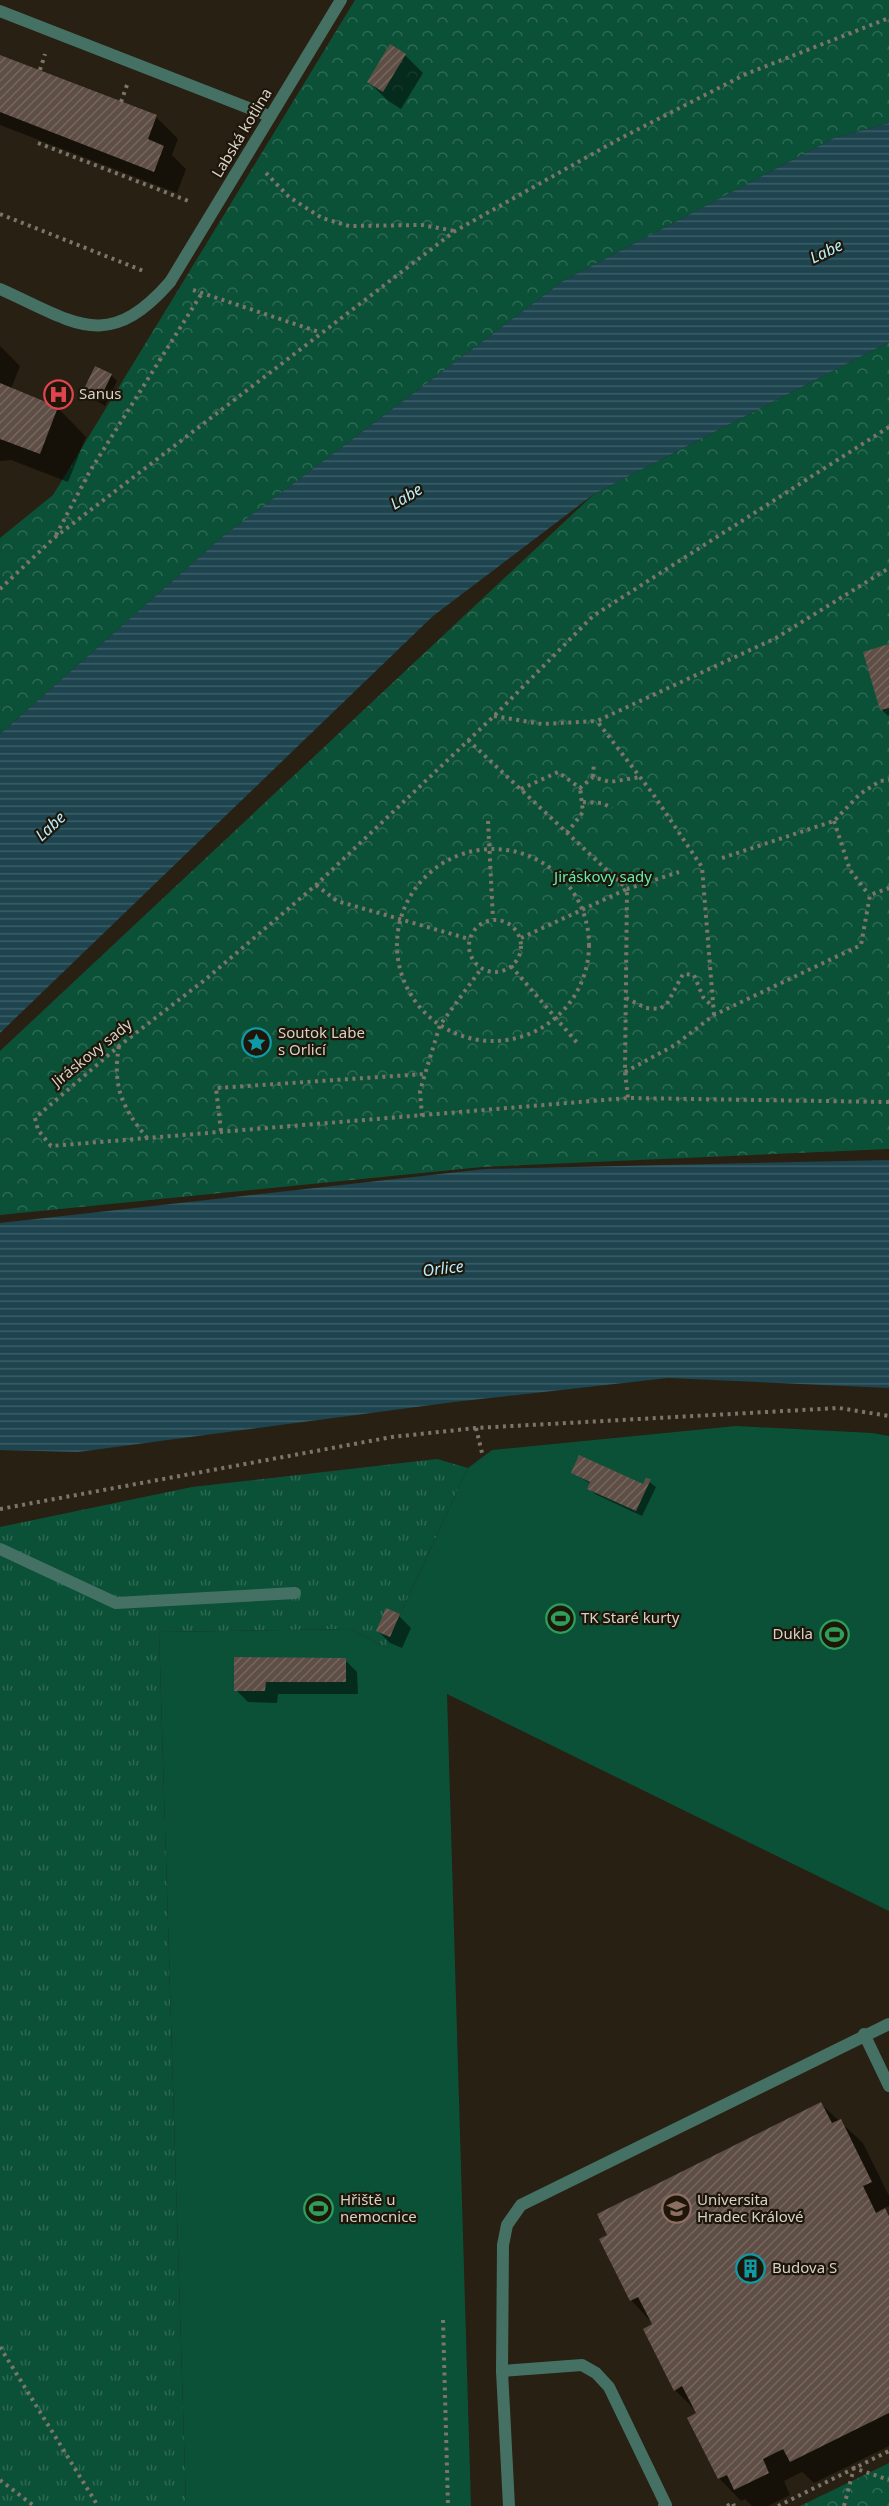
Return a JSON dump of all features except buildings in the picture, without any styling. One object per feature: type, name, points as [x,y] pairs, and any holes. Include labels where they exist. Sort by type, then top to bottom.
[{"type":"street","name":"Labská kotlina","points":[[0,289],[82,326],[109,326],[135,315],[152,302],[170,282],[341,0]]},
{"type":"street","points":[[0,11],[269,116]]},
{"type":"street","points":[[0,1549],[116,1602],[295,1593]]},
{"type":"street","points":[[509,2506],[502,2371],[503,2245],[507,2225],[521,2205],[864,2034],[889,2024]]},
{"type":"street","points":[[864,2034],[889,2086]]},
{"type":"street","points":[[502,2371],[582,2366],[596,2373],[609,2387],[666,2505],[664,2506]]},
{"type":"path","points":[[0,589],[54,538],[320,332],[455,231],[621,138],[746,74],[889,18]]},
{"type":"path","points":[[38,143],[200,205]]},
{"type":"path","points":[[248,152],[289,197],[321,218],[349,226],[422,225],[455,231]]},
{"type":"path","points":[[0,214],[170,282],[320,332]]},
{"type":"path","points":[[54,538],[90,471],[202,293]]},
{"type":"path","name":"Jiráskovy sady","points":[[889,427],[593,616],[494,716],[316,885],[206,979],[45,1107],[36,1118],[38,1130],[51,1146],[628,1098],[889,1102]]},
{"type":"path","points":[[494,716],[542,724],[597,721],[776,638],[889,568]]},
{"type":"path","points":[[597,721],[640,777],[702,867],[714,1015]]},
{"type":"path","points":[[468,740],[627,889],[626,1072],[628,1098]]},
{"type":"path","points":[[580,788],[593,777],[594,762]]},
{"type":"path","points":[[521,789],[558,772],[580,788],[584,802],[583,812],[567,833]]},
{"type":"path","points":[[593,777],[610,782],[640,777]]},
{"type":"path","points":[[722,858],[834,821],[860,794],[880,781],[889,780]]},
{"type":"path","points":[[584,802],[602,802],[612,808]]},
{"type":"path","points":[[488,821],[493,919]]},
{"type":"path","points":[[626,1072],[675,1045],[714,1015],[861,945],[870,895],[850,870],[834,821]]},
{"type":"path","points":[[489,848],[518,852],[545,864],[567,883],[582,908],[589,938],[587,968],[574,996],[555,1018],[529,1034],[498,1041],[468,1038],[440,1025],[418,1005],[403,979],[396,950],[400,920],[411,892],[432,869],[459,854],[489,848]]},
{"type":"path","points":[[520,938],[627,889],[679,872]]},
{"type":"path","points":[[316,885],[337,901],[469,939]]},
{"type":"path","points":[[870,895],[889,888]]},
{"type":"path","points":[[493,919],[510,924],[520,938],[520,953],[511,966],[497,972],[482,969],[470,956],[469,939],[478,925],[493,919]]},
{"type":"path","points":[[511,966],[579,1045]]},
{"type":"path","points":[[422,1116],[420,1091],[440,1025],[482,969]]},
{"type":"path","points":[[626,998],[646,1008],[660,1009],[668,1002],[682,974],[694,975],[703,998],[714,1007]]},
{"type":"path","points":[[119,1046],[115,1068],[120,1099],[148,1139]]},
{"type":"path","points":[[221,1131],[216,1088],[425,1074]]},
{"type":"path","points":[[0,1509],[392,1437],[476,1428],[839,1408],[889,1416]]},
{"type":"path","points":[[476,1428],[483,1457]]},
{"type":"path","points":[[443,2320],[448,2506]]},
{"type":"path","points":[[0,2347],[98,2506]]},
{"type":"path","points":[[778,2506],[889,2451]]},
{"type":"path","points":[[854,2468],[889,2480]]},
{"type":"path","points":[[844,2506],[854,2468]]},
{"type":"path","points":[[0,2480],[34,2506]]},
{"type":"path","points":[[728,2506],[733,2503],[734,2506]]},
{"type":"green space","points":[[355,0],[889,0],[889,123],[834,138],[563,281],[222,537],[0,734],[0,538],[53,495]]},
{"type":"green space","name":"Jiráskovy sady","points":[[889,342],[889,1149],[482,1167],[0,1215],[0,1051],[594,494]]},
{"type":"green space","name":"Hřiště u nemocnice","points":[[736,1426],[872,1433],[889,1436],[889,1911],[447,1694],[471,2506],[186,2506],[159,1632],[349,1629],[385,1647],[468,1468],[492,1450]]},
{"type":"green space","points":[[437,1459],[468,1468],[385,1647],[349,1629],[159,1632],[186,2506],[0,2506],[0,1527],[192,1487]]},
{"type":"green space","points":[[889,2463],[889,2506],[800,2506]]},
{"type":"water","name":"Labe","points":[[889,123],[889,342],[594,494],[433,616],[0,1033],[0,734],[222,537],[563,281],[834,138]]},
{"type":"water","name":"Orlice","points":[[889,1160],[889,1388],[668,1378],[454,1402],[78,1452],[0,1450],[0,1223],[485,1169]]},
{"type":"place","name":"Sanus","points":[[58,394]]},
{"type":"place","name":"Soutok Labe s Orlicí","points":[[257,1042]]},
{"type":"place","name":"TK Staré kurty","points":[[560,1618]]},
{"type":"place","name":"Dukla","points":[[834,1634]]},
{"type":"place","name":"Hřiště u nemocnice","points":[[319,2209]]},
{"type":"place","name":"Universita Hradec Králové","points":[[676,2209]]},
{"type":"place","name":"Budova S","points":[[751,2268]]}]
